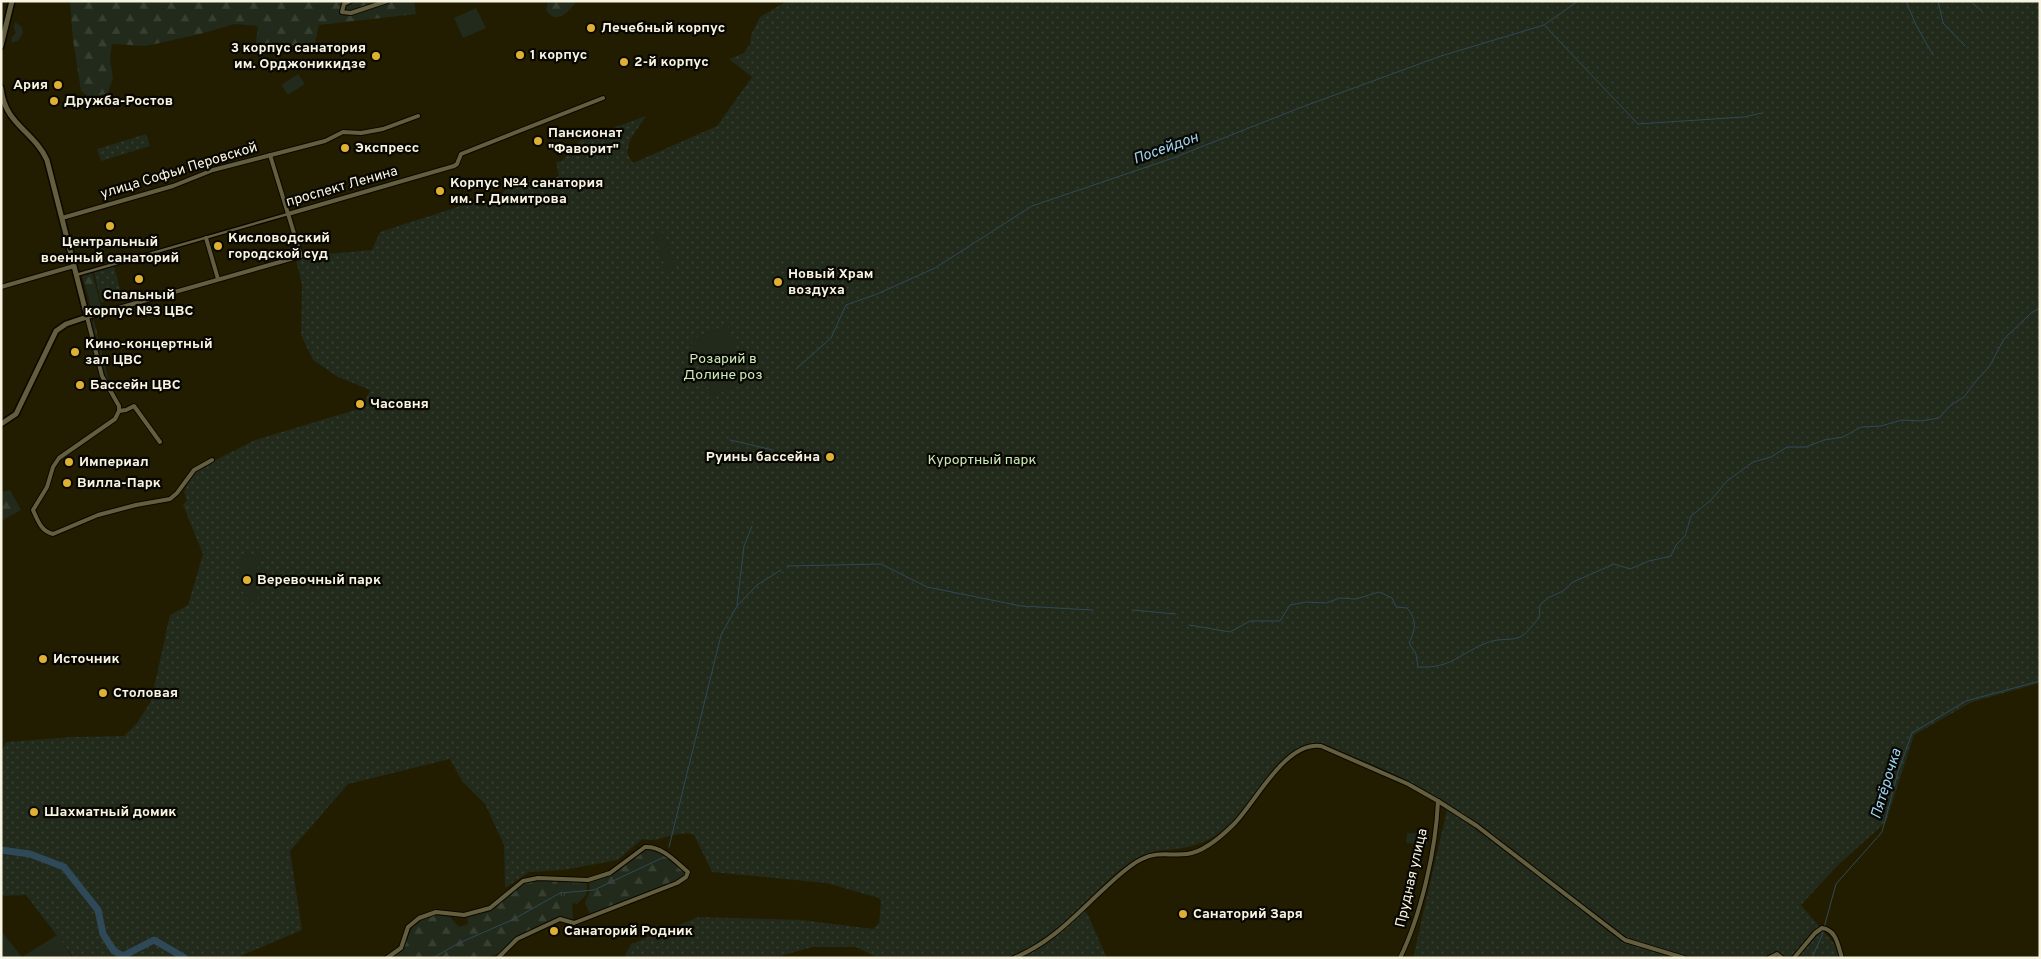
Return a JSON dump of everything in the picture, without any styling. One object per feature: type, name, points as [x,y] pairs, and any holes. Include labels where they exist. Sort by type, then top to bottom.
[{"type":"main road","points":[[1,46],[3,26],[12,1]]},
{"type":"main road","points":[[1,88],[7,112],[39,145],[47,160],[87,317],[66,324],[56,331],[16,414],[1,424]]},
{"type":"street","points":[[350,1],[344,4],[342,12],[351,13],[387,1]]},
{"type":"street","name":"проспект Ленина","points":[[76,275],[454,166],[457,164],[461,154],[603,98]]},
{"type":"street","name":"улица Софьи Перовской","points":[[62,218],[173,186],[213,170],[325,141],[343,132],[361,133],[383,129],[418,116]]},
{"type":"street","points":[[212,460],[194,470],[178,493],[170,499],[107,513],[53,534],[47,533],[41,527],[33,510],[47,486],[55,462],[114,419],[119,411],[119,406],[102,376],[87,317],[301,256],[270,155]]},
{"type":"street","points":[[206,238],[218,280]]},
{"type":"street","points":[[1,287],[74,266]]},
{"type":"street","points":[[119,411],[134,406],[160,442]]},
{"type":"street","points":[[1014,958],[1042,944],[1053,936],[1109,884],[1141,859],[1161,853],[1185,854],[1195,852],[1206,846],[1240,818],[1262,788],[1286,761],[1308,746],[1321,746],[1408,784],[1477,826],[1625,940],[1684,958]]},
{"type":"street","name":"Прудная улица","points":[[1400,958],[1409,938],[1427,874],[1438,801]]},
{"type":"street","points":[[387,958],[401,948],[408,928],[419,918],[436,912],[464,915],[490,908],[524,881],[538,878],[588,880],[610,873],[645,847],[660,849],[688,872],[686,877],[677,884],[574,922],[560,919],[517,938],[498,958]]},
{"type":"street","points":[[1794,958],[1822,928],[1830,931],[1837,941],[1842,958]]},
{"type":"street","points":[[1769,958],[1777,954],[1782,958]]},
{"type":"green space","points":[[70,1],[414,1],[416,14],[319,25],[315,43],[255,50],[258,26],[234,24],[146,46],[112,44],[110,59],[113,78],[108,93],[90,98],[81,91],[73,40]]},
{"type":"green space","points":[[548,1],[577,1],[562,16],[554,17],[546,10]]},
{"type":"green space","name":"Курортный парк","points":[[787,1],[2040,1],[2040,683],[1972,702],[1914,735],[1886,822],[1838,865],[1801,905],[1836,946],[1840,958],[1413,958],[1448,805],[1402,778],[1320,743],[1307,745],[1294,752],[1282,762],[1240,814],[1217,834],[1192,846],[1155,851],[1139,857],[1121,869],[1081,907],[1088,915],[1107,958],[878,958],[856,947],[812,947],[774,958],[624,958],[631,944],[699,917],[802,920],[873,929],[879,923],[881,902],[879,898],[826,883],[712,872],[694,835],[687,834],[655,840],[642,839],[618,860],[563,870],[529,872],[505,888],[504,845],[485,804],[462,781],[450,759],[348,784],[290,851],[302,930],[236,958],[74,958],[26,895],[1,896],[1,752],[6,742],[73,737],[124,736],[137,723],[151,701],[170,615],[188,605],[203,554],[183,505],[187,500],[184,492],[190,479],[200,468],[255,440],[362,408],[370,390],[338,377],[313,360],[301,335],[302,285],[296,260],[305,256],[372,250],[380,232],[473,202],[481,207],[502,196],[504,191],[530,180],[536,186],[559,176],[556,162],[562,161],[580,140],[646,116],[630,140],[627,153],[633,163],[717,126],[752,77],[729,59],[744,53],[750,44],[751,35],[760,17]]},
{"type":"green space","points":[[476,8],[486,28],[463,38],[454,18]]},
{"type":"green space","points":[[15,22],[22,27],[23,33],[18,41],[11,43],[12,37],[16,33],[14,28]]},
{"type":"green space","points":[[298,74],[305,84],[288,95],[281,85]]},
{"type":"green space","points":[[146,134],[150,146],[101,161],[97,149]]},
{"type":"green space","points":[[663,232],[675,266],[666,269],[654,235]]},
{"type":"green space","points":[[114,266],[122,297],[101,302],[94,272]]},
{"type":"green space","points":[[92,272],[101,307],[92,310],[82,275]]},
{"type":"green space","points":[[94,320],[109,382],[114,389],[107,382],[92,322]]},
{"type":"green space","name":"Розарий в Долине роз","points":[[727,325],[751,381],[712,396],[691,340]]},
{"type":"green space","points":[[10,490],[21,510],[1,521],[1,492]]},
{"type":"green space","name":"Веревочный парк","points":[[260,552],[263,557],[256,577],[258,598],[251,603],[241,589],[239,565],[245,557]]},
{"type":"green space","points":[[1407,833],[1428,834],[1427,845],[1406,843]]},
{"type":"green space","points":[[652,848],[660,851],[686,872],[685,876],[677,882],[590,914],[585,902],[590,892],[589,881],[611,874],[645,849]]},
{"type":"green space","points":[[538,879],[557,881],[561,917],[515,938],[499,953],[485,958],[393,958],[404,947],[412,928],[423,919],[436,915],[450,917],[459,927],[468,924],[467,916],[490,909],[525,882]]},
{"type":"green space","points":[[557,881],[587,883],[586,895],[577,904],[572,903],[573,920],[561,917]]},
{"type":"green space","points":[[2,932],[22,957],[57,935],[73,958],[1,958]]},
{"type":"waterway","name":"Посейдон","points":[[796,369],[831,338],[846,305],[877,294],[935,268],[1032,206],[1173,158],[1302,107],[1441,56],[1544,25],[1578,1]]},
{"type":"waterway","points":[[1906,1],[1916,25],[1933,55]]},
{"type":"waterway","points":[[1938,1],[1943,23],[1965,46]]},
{"type":"waterway","points":[[1970,1],[1982,11]]},
{"type":"waterway","points":[[1545,26],[1638,124],[1744,117],[1762,113]]},
{"type":"waterway","points":[[1189,625],[1230,632],[1250,621],[1280,621],[1290,605],[1306,602],[1326,603],[1340,598],[1356,599],[1379,592],[1392,598],[1396,607],[1407,608],[1413,617],[1414,629],[1409,643],[1416,654],[1418,667],[1430,667],[1448,663],[1489,642],[1523,636],[1539,618],[1540,605],[1548,598],[1563,591],[1573,582],[1614,564],[1630,569],[1649,561],[1671,556],[1676,545],[1685,536],[1691,516],[1711,500],[1727,481],[1753,462],[1771,457],[1787,447],[1806,447],[1824,440],[1843,437],[1861,427],[1881,426],[1902,420],[1921,421],[1939,418],[1951,405],[1964,397],[1989,367],[2004,339],[2031,313],[2040,308]]},
{"type":"waterway","points":[[730,440],[773,450]]},
{"type":"waterway","points":[[737,605],[744,546],[752,526]]},
{"type":"waterway","points":[[787,566],[881,564],[927,587],[1021,606],[1093,610]]},
{"type":"waterway","points":[[669,847],[721,635],[737,606],[757,585],[781,570]]},
{"type":"waterway","points":[[1132,610],[1176,614]]},
{"type":"waterway","name":"Пятёрочка","points":[[1812,958],[1822,935],[1836,884],[1882,832],[1898,772],[1912,733],[1966,701],[2040,681]]},
{"type":"waterway","points":[[1,850],[30,854],[64,867],[98,910],[103,934],[114,951],[123,956],[154,940],[185,958]]},
{"type":"waterway","points":[[433,958],[457,944],[514,919],[560,893],[594,890],[662,858]]},
{"type":"place","name":"Лечебный корпус","points":[[591,28]]},
{"type":"place","name":"1 корпус","points":[[520,55]]},
{"type":"place","name":"3 корпус санатория им. Орджоникидзе","points":[[376,56]]},
{"type":"place","name":"2-й корпус","points":[[624,62]]},
{"type":"place","name":"Ария","points":[[58,85]]},
{"type":"place","name":"Дружба-Ростов","points":[[54,101]]},
{"type":"place","name":"Пансионат \"Фаворит\"","points":[[538,141]]},
{"type":"place","name":"Экспресс","points":[[345,148]]},
{"type":"place","name":"Корпус №4 санатория им. Г. Димитрова","points":[[440,191]]},
{"type":"place","name":"Центральный военный санаторий","points":[[110,226]]},
{"type":"place","name":"Кисловодский городской суд","points":[[218,246]]},
{"type":"place","name":"Спальный корпус №3 ЦВС","points":[[139,279]]},
{"type":"place","name":"Новый Храм воздуха","points":[[778,282]]},
{"type":"place","name":"Кино-концертный зал ЦВС","points":[[75,352]]},
{"type":"place","name":"Бассейн ЦВС","points":[[80,385]]},
{"type":"place","name":"Часовня","points":[[360,404]]},
{"type":"place","name":"Руины бассейна","points":[[830,457]]},
{"type":"place","name":"Империал","points":[[69,462]]},
{"type":"place","name":"Вилла-Парк","points":[[67,483]]},
{"type":"place","name":"Веревочный парк","points":[[247,580]]},
{"type":"place","name":"Источник","points":[[43,659]]},
{"type":"place","name":"Столовая","points":[[103,693]]},
{"type":"place","name":"Шахматный домик","points":[[34,812]]},
{"type":"place","name":"Санаторий Заря","points":[[1183,914]]},
{"type":"place","name":"Санаторий Родник","points":[[554,931]]}]
